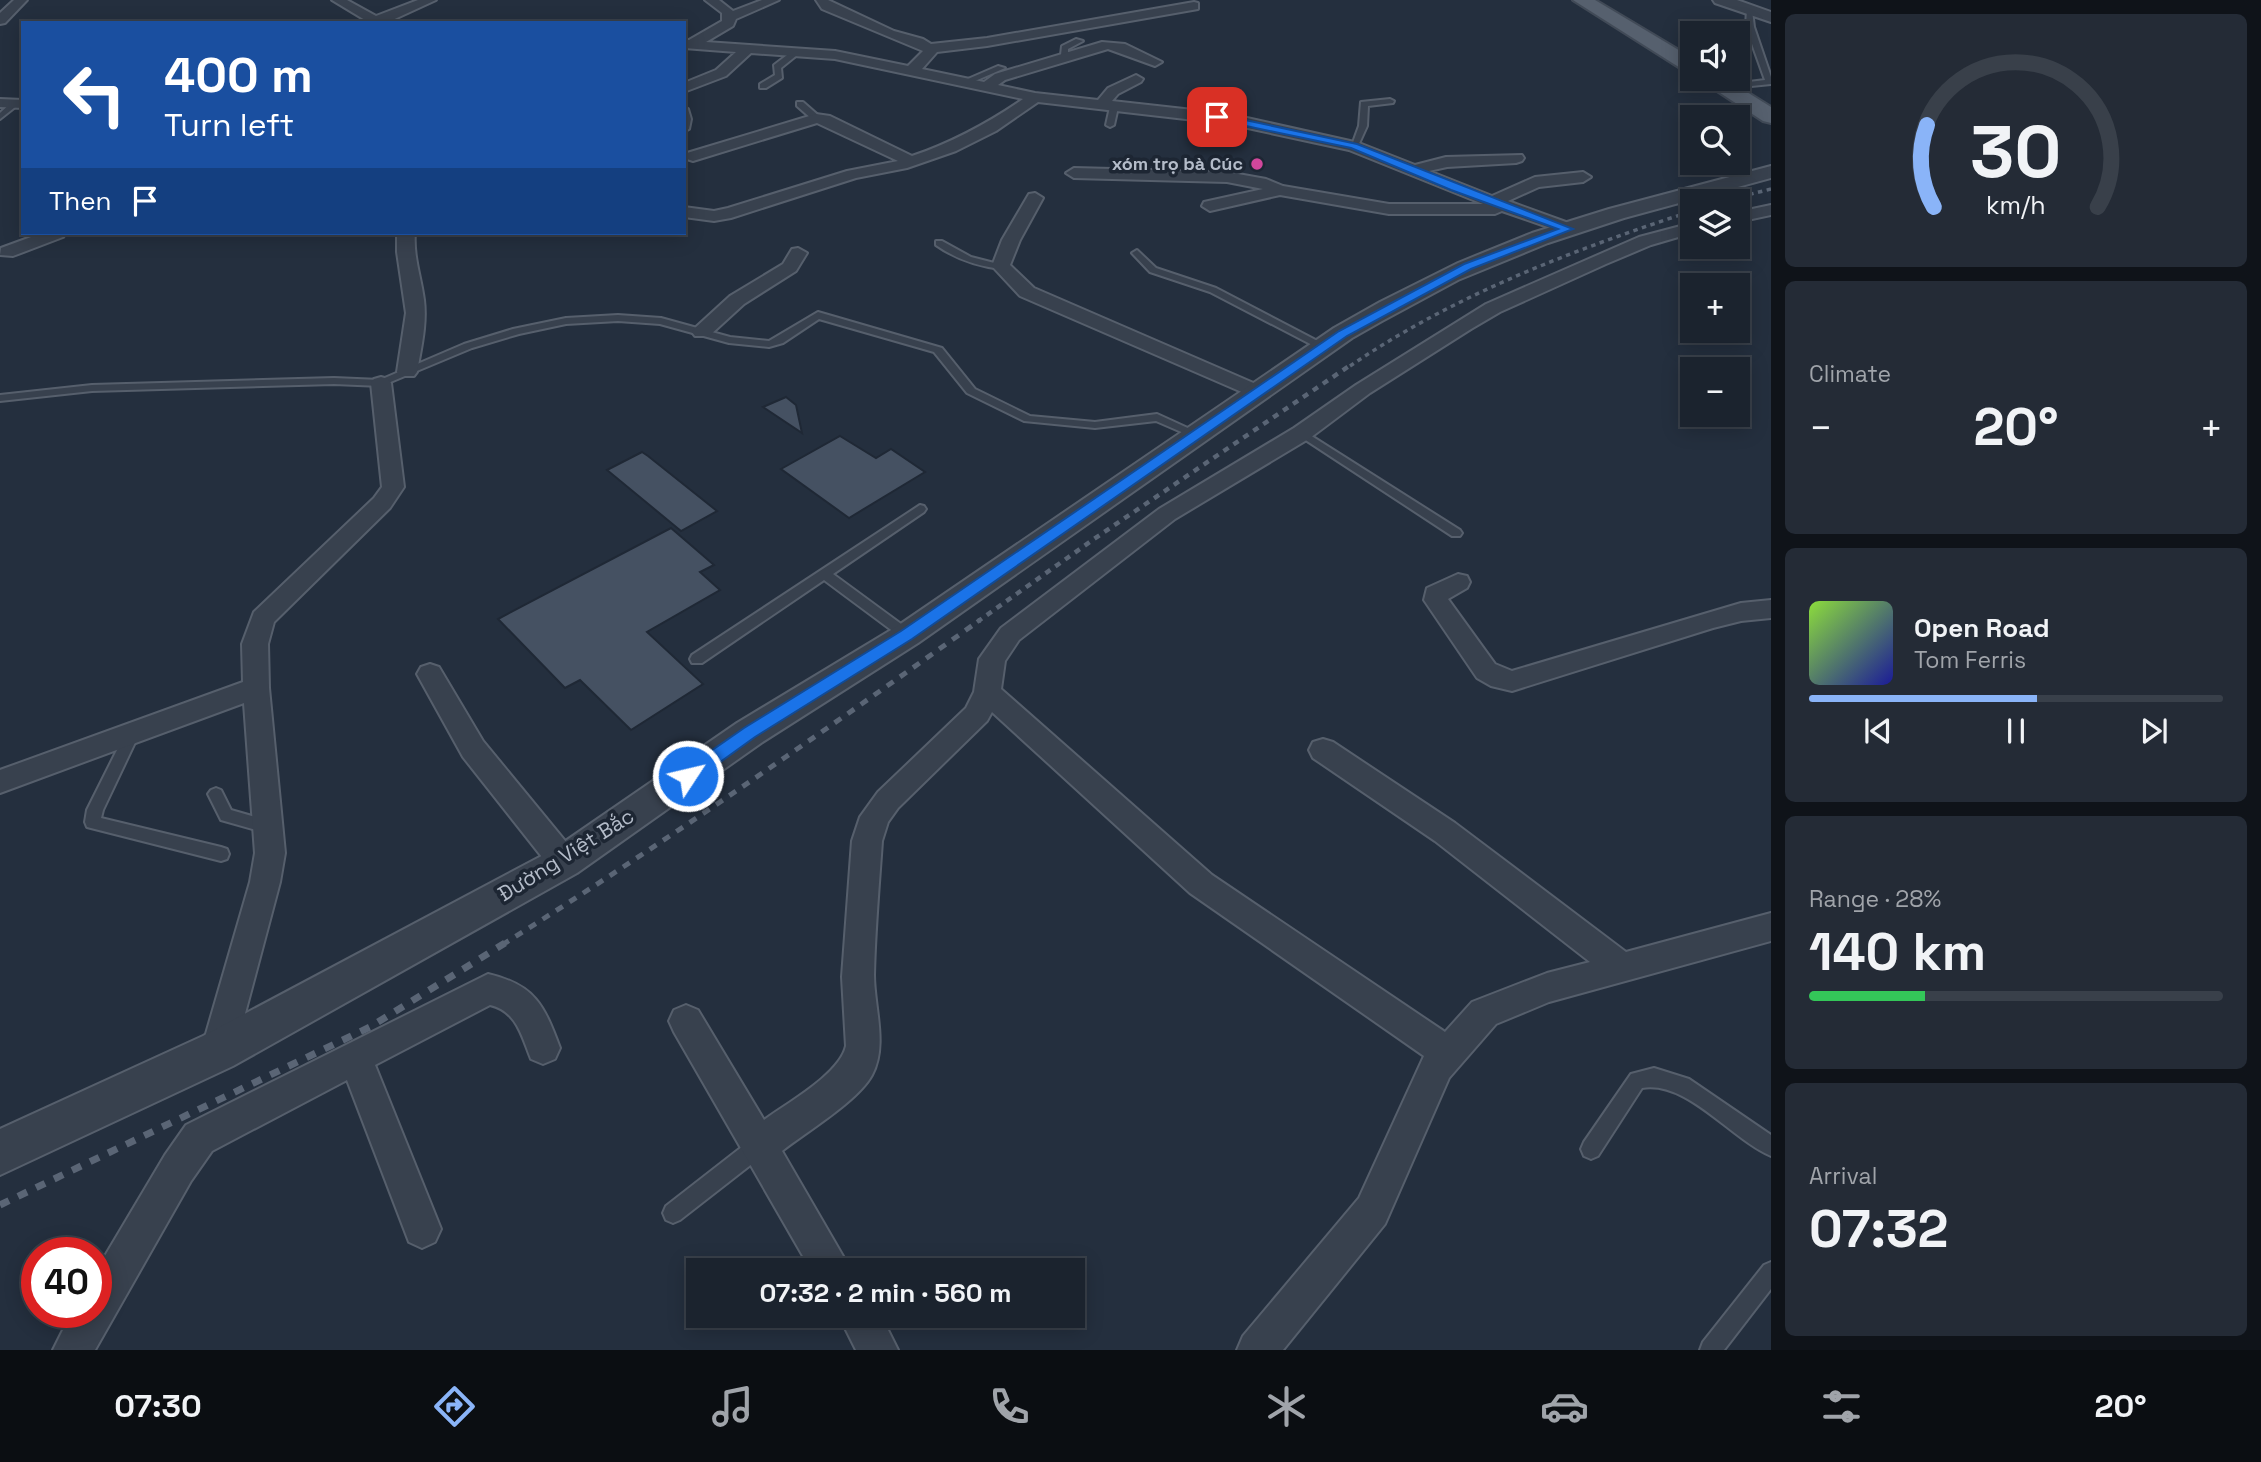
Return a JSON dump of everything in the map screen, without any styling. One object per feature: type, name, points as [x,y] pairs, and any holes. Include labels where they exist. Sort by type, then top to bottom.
[{"type":"main road","points":[[1582,0],[1680,59]]},
{"type":"main road","points":[[1731,91],[1771,116]]},
{"type":"street","points":[[338,0],[376,21]]},
{"type":"street","points":[[380,21],[430,0]]},
{"type":"street","points":[[688,45],[728,23],[730,17],[727,11],[711,0]]},
{"type":"street","points":[[730,17],[773,0]]},
{"type":"street","points":[[822,0],[826,6],[889,34],[918,42],[929,49],[987,42],[1194,6]]},
{"type":"street","points":[[1721,0],[1771,17]]},
{"type":"street","points":[[0,5],[20,1]]},
{"type":"street","points":[[0,20],[20,1]]},
{"type":"street","points":[[688,45],[798,51],[860,59],[1035,97],[1229,119],[1354,146],[1568,229]]},
{"type":"street","points":[[986,87],[1000,77],[1107,45],[1120,47],[1155,62]]},
{"type":"street","points":[[910,71],[926,58],[929,49]]},
{"type":"street","points":[[686,87],[721,73],[746,50]]},
{"type":"street","points":[[1107,106],[1113,91],[1136,79]]},
{"type":"street","points":[[686,212],[714,216],[731,213],[853,174],[906,162],[968,140],[1035,97]]},
{"type":"street","points":[[693,156],[816,118],[825,119],[906,158],[906,162]]},
{"type":"street","points":[[1416,170],[1446,162],[1516,158]]},
{"type":"street","name":"Đường Việt Bắc","points":[[0,1152],[218,1051],[564,862],[750,733],[907,635],[1324,347],[1411,295],[1467,267],[1568,229],[1771,172]]},
{"type":"street","points":[[1074,173],[1227,177],[1266,184],[1280,190],[1389,209],[1511,209]]},
{"type":"street","points":[[1493,202],[1535,182],[1583,177]]},
{"type":"street","points":[[1210,206],[1280,190]]},
{"type":"street","points":[[1035,198],[1005,247],[1001,266],[1027,292],[1258,392]]},
{"type":"street","points":[[1750,214],[1771,210]]},
{"type":"street","points":[[759,1146],[844,1082],[859,1065],[863,1046],[858,977],[867,841],[875,817],[888,800],[977,714],[987,692],[992,659],[1010,635],[1167,514],[1302,433],[1410,359],[1493,308],[1645,242],[1680,232]]},
{"type":"street","points":[[7,252],[52,235]]},
{"type":"street","points":[[406,235],[403,251],[415,302],[415,323],[407,372]]},
{"type":"street","points":[[702,332],[737,300],[790,267],[798,253]]},
{"type":"street","points":[[218,1051],[265,882],[270,853],[256,688],[255,644],[263,618],[382,503],[393,487],[381,383]]},
{"type":"street","points":[[1458,582],[1436,594],[1436,600],[1486,671],[1500,679],[1512,681],[1710,620],[1741,612],[1771,609]]},
{"type":"street","points":[[430,674],[468,741],[564,862]]},
{"type":"street","points":[[0,782],[256,688]]},
{"type":"street","points":[[987,692],[1201,884],[1448,1054]]},
{"type":"street","points":[[1323,750],[1445,832],[1624,969]]},
{"type":"street","points":[[1257,1350],[1372,1211],[1437,1066],[1483,1013],[1547,988],[1771,927]]},
{"type":"street","points":[[112,1282],[178,1168],[199,1138],[488,989],[501,991],[524,1005],[531,1014],[543,1048]]},
{"type":"street","points":[[686,1021],[825,1258]]},
{"type":"street","points":[[355,1057],[422,1229]]},
{"type":"street","points":[[73,1350],[85,1328]]},
{"type":"street","points":[[866,1328],[878,1350]]},
{"type":"lane","points":[[1749,10],[1750,21]]},
{"type":"lane","points":[[1750,27],[1769,82],[1750,82]]},
{"type":"lane","points":[[1072,56],[1064,53],[1065,48],[1079,41]]},
{"type":"lane","points":[[763,86],[777,79],[777,67],[798,51]]},
{"type":"lane","points":[[965,82],[1001,68]]},
{"type":"lane","points":[[1354,146],[1363,126],[1364,104],[1390,101]]},
{"type":"lane","points":[[800,103],[816,118]]},
{"type":"lane","points":[[0,117],[13,104]]},
{"type":"lane","points":[[1107,106],[1110,125]]},
{"type":"lane","points":[[939,243],[957,256],[978,264],[1001,266]]},
{"type":"lane","points":[[1137,253],[1153,270],[1213,290],[1324,347]]},
{"type":"lane","points":[[0,398],[92,388],[381,383],[468,346],[517,331],[566,321],[618,318],[661,321],[729,340],[769,344],[779,341],[818,315],[939,350],[971,391],[1028,419],[1095,425],[1157,416],[1197,435]]},
{"type":"lane","points":[[1302,433],[1456,533]]},
{"type":"lane","points":[[697,659],[920,509]]},
{"type":"lane","points":[[825,575],[907,635]]},
{"type":"lane","points":[[132,734],[95,810],[93,822],[221,854]]},
{"type":"lane","points":[[216,794],[226,816],[267,827]]},
{"type":"lane","points":[[1591,1149],[1637,1080],[1654,1077],[1682,1085],[1771,1146]]},
{"type":"lane","points":[[673,1213],[759,1146]]},
{"type":"lane","points":[[1711,1350],[1771,1272]]},
{"type":"building","points":[[786,397],[796,405],[802,433],[763,407]]},
{"type":"building","points":[[840,436],[876,458],[891,449],[925,472],[849,518],[781,469]]},
{"type":"building","points":[[642,452],[717,511],[681,531],[607,470]]},
{"type":"building","points":[[671,528],[714,565],[700,572],[720,590],[647,632],[703,684],[631,730],[580,680],[565,688],[498,619]]},
{"type":"railway","points":[[1750,194],[1771,189]]},
{"type":"railway","points":[[1350,366],[1431,317],[1515,276],[1680,215]]},
{"type":"railway","points":[[977,622],[1352,364]]},
{"type":"railway","points":[[502,945],[744,786],[980,620]]},
{"type":"railway","points":[[0,1205],[370,1027],[505,943]]},
{"type":"place","name":"xóm trọ bà Cúc","points":[[1257,164]]},
{"type":"route","points":[[688,776],[750,733],[907,635],[1343,333],[1467,267],[1568,229],[1455,188],[1354,146],[1217,117]]}]
